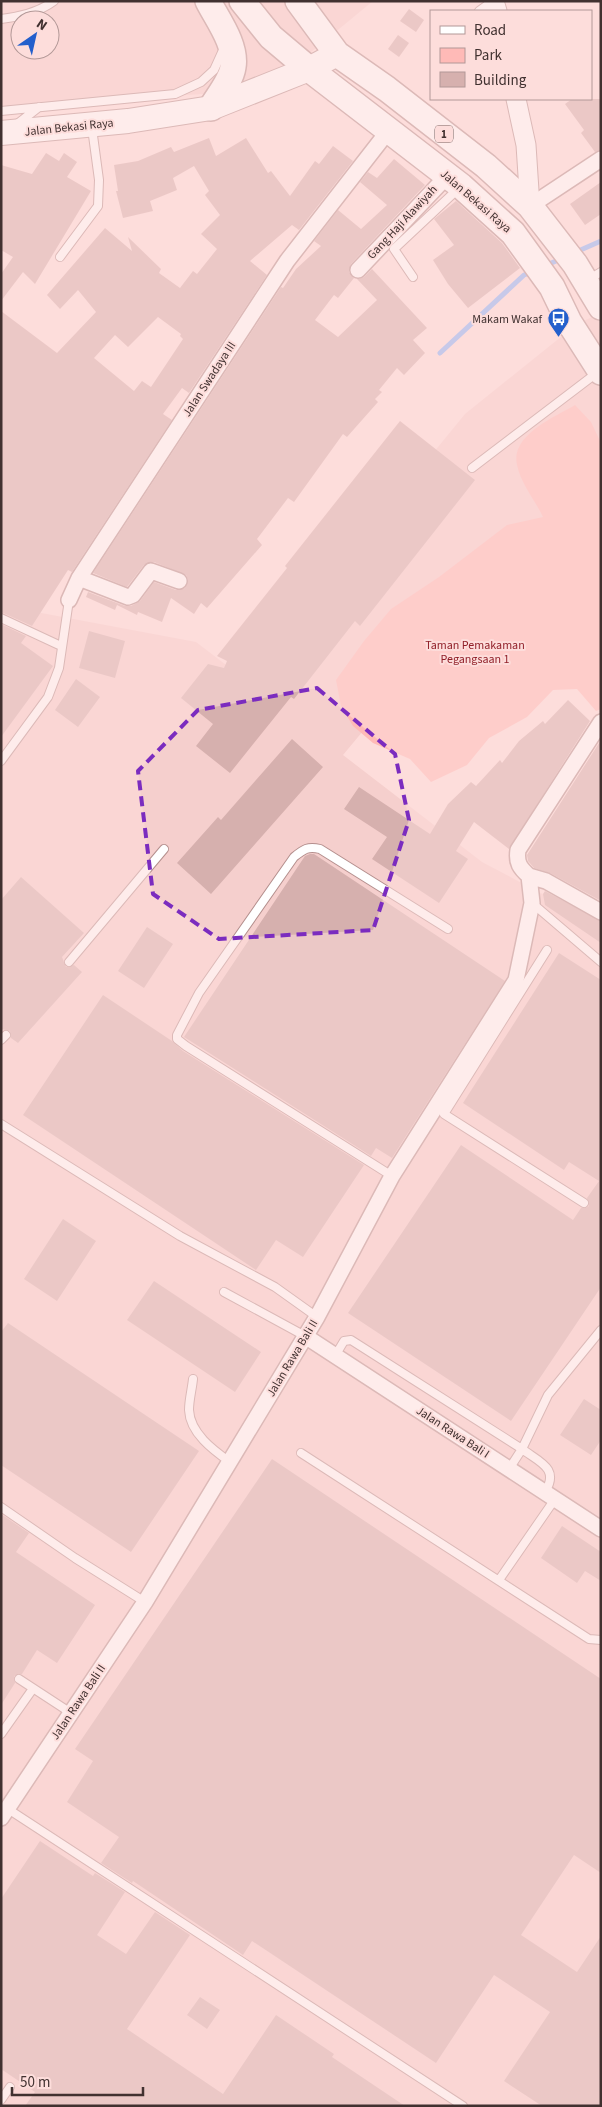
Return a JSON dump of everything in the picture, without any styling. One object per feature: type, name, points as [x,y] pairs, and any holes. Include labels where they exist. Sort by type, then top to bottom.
[{"type":"highway","name":"1","points":[[298,1],[337,54],[387,89],[486,166],[537,215],[587,272],[601,307]]},
{"type":"highway","name":"1","points":[[224,4],[271,37],[309,69]]},
{"type":"highway","points":[[210,108],[229,78],[234,66],[232,50],[221,46],[224,4]]},
{"type":"highway","name":"Jalan Bekasi Raya","points":[[309,69],[454,180],[513,233],[552,287],[569,322],[600,371]]},
{"type":"main road","name":"Jalan Bekasi Raya","points":[[3,126],[91,125],[210,108],[309,69],[337,54]]},
{"type":"street","points":[[516,100],[526,145],[537,215]]},
{"type":"street","name":"Jalan Swadaya III","points":[[69,600],[79,578],[287,261],[389,130]]},
{"type":"street","points":[[537,215],[601,159]]},
{"type":"street","name":"Gang Haji Alawiyah","points":[[358,270],[454,180]]},
{"type":"street","points":[[79,578],[128,596],[133,595],[151,571],[179,580]]},
{"type":"street","points":[[601,722],[518,850],[517,859],[520,868],[529,876],[546,881],[601,912]]},
{"type":"street","name":"Jalan Rawa Bali II","points":[[4,1814],[145,1602],[317,1317],[392,1176],[516,980],[532,903],[529,876]]},
{"type":"street","name":"Jalan Rawa Bali I","points":[[305,1336],[601,1529]]},
{"type":"lane","points":[[1,19],[18,17],[47,6],[54,1]]},
{"type":"lane","points":[[480,10],[493,1]]},
{"type":"lane","points":[[3,126],[40,106],[175,94],[201,82],[214,70],[221,46]]},
{"type":"lane","points":[[3,126],[40,106]]},
{"type":"lane","points":[[60,257],[94,213],[99,199],[91,125]]},
{"type":"lane","points":[[413,277],[394,249],[454,180]]},
{"type":"lane","points":[[472,468],[600,371]]},
{"type":"lane","name":"Jalan Swadaya III","points":[[1,761],[48,697],[60,668],[61,646],[69,600]]},
{"type":"lane","points":[[1,618],[61,646]]},
{"type":"lane","points":[[392,1176],[186,1046],[177,1039],[177,1035],[199,993],[294,856],[311,846],[320,849],[448,929]]},
{"type":"lane","points":[[69,962],[164,849]]},
{"type":"lane","points":[[532,903],[601,962]]},
{"type":"lane","points":[[547,950],[444,1114],[584,1203]]},
{"type":"lane","points":[[1,1124],[180,1236],[275,1288],[317,1317]]},
{"type":"lane","points":[[224,1292],[305,1336]]},
{"type":"lane","points":[[510,1469],[522,1449],[548,1395],[601,1330]]},
{"type":"lane","points":[[335,1356],[344,1341],[351,1340],[522,1449],[547,1467],[551,1474],[550,1496],[500,1580]]},
{"type":"lane","points":[[193,1378],[189,1409],[190,1418],[204,1442],[230,1462]]},
{"type":"lane","points":[[301,1453],[589,1638],[601,1640]]},
{"type":"lane","points":[[1,1507],[75,1558],[145,1602]]},
{"type":"lane","points":[[18,1679],[32,1690],[71,1713]]},
{"type":"lane","points":[[1,1734],[32,1690]]},
{"type":"lane","points":[[4,1814],[463,2106]]},
{"type":"lane","points":[[1,2100],[10,2087]]},
{"type":"highlighted area","points":[[317,688],[395,754],[409,820],[373,930],[219,939],[153,894],[138,771],[198,710]]},
{"type":"shaded area","points":[[1,1],[373,1],[265,90],[1,107]]},
{"type":"shaded area","points":[[601,313],[601,518],[388,701],[343,755],[482,862],[601,925],[601,2106],[1,2106],[1,595],[36,612],[196,642],[247,681],[465,414],[577,324]]},
{"type":"green space","name":"Taman Pemakaman Pegangsaan 1","points":[[575,405],[591,422],[601,443],[601,709],[596,711],[577,689],[553,690],[527,717],[489,738],[467,765],[431,782],[410,759],[373,743],[353,726],[341,706],[336,680],[364,641],[391,609],[439,577],[507,525],[543,517],[519,472],[517,454],[520,445],[536,428]]},
{"type":"building","points":[[409,9],[424,20],[416,32],[400,21]]},
{"type":"building","points":[[398,35],[409,43],[399,57],[388,49]]},
{"type":"building","points":[[601,99],[601,150],[595,152],[581,133],[584,130],[565,104],[571,100]]},
{"type":"building","points":[[209,138],[216,156],[246,138],[268,173],[271,171],[290,196],[315,161],[319,164],[333,146],[353,161],[299,230],[292,225],[250,261],[267,275],[189,393],[182,388],[163,414],[172,420],[72,572],[68,570],[32,626],[1,612],[1,311],[57,353],[96,312],[78,290],[60,309],[47,295],[105,228],[132,251],[128,237],[161,269],[159,273],[180,288],[193,271],[197,274],[217,249],[201,234],[220,215],[205,195],[209,191],[194,166],[173,178],[177,190],[150,201],[153,211],[123,218],[116,191],[118,191],[114,165],[138,161],[171,147],[174,152]],"holes":[[[158,317],[181,334],[180,336],[183,339],[151,387],[142,381],[134,391],[94,358],[115,335],[128,347]]]},
{"type":"building","points":[[46,153],[59,161],[64,153],[77,162],[67,177],[91,191],[35,284],[23,272],[1,301],[1,274],[13,257],[1,250],[1,165],[32,174]]},
{"type":"building","points":[[394,159],[425,185],[351,264],[349,272],[354,278],[338,298],[334,295],[315,320],[338,337],[377,300],[357,279],[364,277],[372,269],[427,328],[413,340],[425,353],[404,375],[397,368],[379,390],[382,392],[375,399],[378,402],[347,437],[343,434],[294,502],[288,498],[257,539],[262,545],[207,608],[201,603],[194,614],[171,598],[162,622],[138,612],[137,615],[117,605],[115,610],[86,597],[88,592],[125,606],[131,606],[140,601],[154,582],[176,590],[185,588],[188,580],[186,575],[154,562],[144,565],[127,587],[93,573],[281,287],[283,288],[296,269],[321,246],[314,241],[338,210],[361,229],[387,205],[360,182],[368,172],[377,178]]},
{"type":"building","points":[[601,182],[601,214],[585,225],[570,204]]},
{"type":"building","points":[[456,201],[502,243],[520,268],[468,308],[448,284],[433,260],[454,245],[434,219]]},
{"type":"building","points":[[400,421],[475,480],[360,626],[355,621],[294,699],[291,697],[230,773],[196,746],[213,724],[181,698],[208,664],[224,668],[227,661],[217,656],[287,568],[285,566]]},
{"type":"building","points":[[1,624],[26,636],[21,643],[53,666],[1,737]]},
{"type":"building","points":[[89,631],[125,641],[115,678],[79,668]]},
{"type":"building","points":[[76,679],[100,697],[78,727],[55,710]]},
{"type":"building","points":[[568,700],[590,721],[509,849],[474,822],[456,851],[468,859],[439,903],[372,859],[387,837],[344,809],[359,787],[430,834],[448,804],[471,782],[476,786],[500,760],[502,763],[519,741],[543,721],[545,724]]},
{"type":"building","points":[[292,739],[323,767],[211,894],[177,863],[218,817],[221,820]]},
{"type":"building","points":[[601,740],[601,901],[550,873],[534,868],[528,861],[527,855]]},
{"type":"building","points":[[314,854],[505,981],[392,1158],[376,1148],[371,1156],[184,1037],[305,856]]},
{"type":"building","points":[[21,877],[84,933],[62,957],[66,967],[74,965],[82,972],[18,1043],[11,1038],[10,1031],[1,1029],[1,900]]},
{"type":"building","points":[[545,891],[601,921],[601,943],[545,905],[543,894]]},
{"type":"building","points":[[147,927],[173,944],[144,988],[118,971]]},
{"type":"building","points":[[559,953],[601,980],[601,1287],[511,1421],[348,1313],[461,1145],[573,1220],[581,1208],[589,1206],[587,1198],[599,1181],[569,1162],[564,1170],[463,1103]]},
{"type":"building","points":[[103,995],[172,1041],[183,1051],[364,1165],[303,1257],[276,1240],[256,1270],[23,1115]]},
{"type":"building","points":[[63,1219],[96,1241],[57,1301],[24,1279]]},
{"type":"building","points":[[154,1281],[261,1352],[235,1392],[127,1320]]},
{"type":"building","points":[[8,1323],[199,1451],[131,1552],[1,1465],[1,1332]]},
{"type":"building","points":[[584,1399],[601,1410],[601,1440],[591,1455],[560,1435]]},
{"type":"building","points":[[272,1459],[601,1679],[601,1873],[574,1855],[521,1935],[577,1972],[601,1936],[601,2106],[542,2106],[504,2081],[550,2012],[494,1975],[436,2063],[252,1941],[243,1955],[133,1881],[132,1883],[101,1863],[119,1837],[67,1802],[93,1761],[75,1749]]},
{"type":"building","points":[[1,1514],[29,1533],[16,1552],[95,1605],[57,1663],[37,1650],[22,1674],[14,1676],[15,1683],[1,1705]]},
{"type":"building","points":[[562,1526],[601,1552],[601,1581],[585,1571],[577,1583],[541,1558]]},
{"type":"building","points":[[40,1841],[93,1876],[95,1873],[125,1892],[97,1935],[126,1954],[155,1912],[190,1935],[127,2029],[223,2094],[276,2015],[334,2054],[332,2057],[405,2106],[25,2106],[35,2092],[1,2069],[1,1899]]},
{"type":"building","points":[[200,1997],[220,2010],[207,2029],[187,2015]]},
{"type":"waterway","points":[[576,252],[601,241]]},
{"type":"waterway","points":[[544,266],[561,259]]},
{"type":"waterway","points":[[440,353],[524,275],[532,272]]},
{"type":"place","name":"Makam Wakaf","points":[[558,338]]}]
